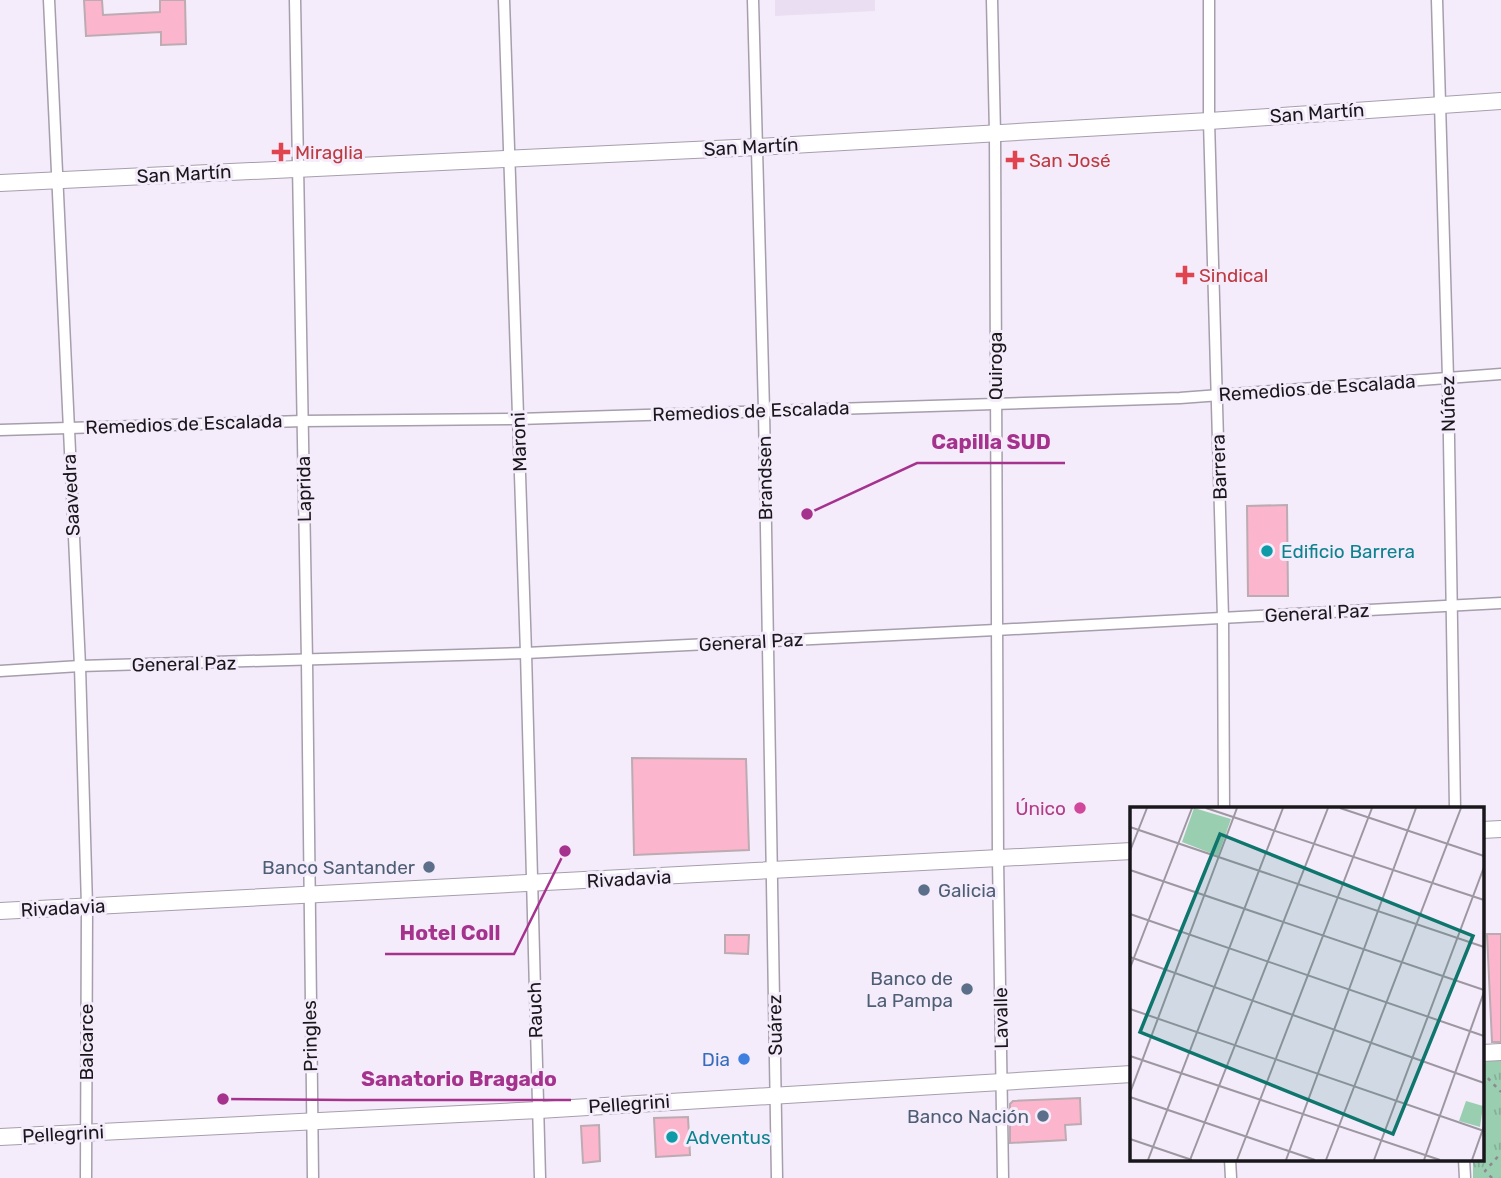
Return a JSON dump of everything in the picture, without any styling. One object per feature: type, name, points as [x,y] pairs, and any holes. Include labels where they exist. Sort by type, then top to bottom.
[{"type":"main road","name":"San Martín","points":[[0,183],[757,147],[1501,101]]},
{"type":"main road","name":"Rivadavia","points":[[0,911],[1130,851]]},
{"type":"main road","name":"Pellegrini","points":[[0,1137],[539,1110],[1130,1073]]},
{"type":"street","name":"Saavedra","points":[[49,0],[80,666],[87,906]]},
{"type":"street","name":"Laprida","points":[[295,0],[309,895]]},
{"type":"street","name":"Maroni","points":[[504,0],[531,884]]},
{"type":"street","name":"Brandsen","points":[[753,0],[772,871]]},
{"type":"street","name":"Quiroga","points":[[992,0],[998,858]]},
{"type":"street","name":"Barrera","points":[[1209,0],[1209,121],[1223,618],[1224,807]]},
{"type":"street","name":"Núñez","points":[[1437,0],[1448,378],[1455,807]]},
{"type":"street","name":"Remedios de Escalada","points":[[0,430],[303,421],[518,419],[1217,395],[1501,374]]},
{"type":"street","name":"General Paz","points":[[0,671],[80,666],[526,653],[1501,603]]},
{"type":"street","name":"Lavalle","points":[[998,858],[1003,1178]]},
{"type":"street","name":"Suárez","points":[[772,871],[777,1178]]},
{"type":"street","name":"Rauch","points":[[531,884],[540,1178]]},
{"type":"street","name":"Pringles","points":[[309,895],[313,1178]]},
{"type":"street","name":"Balcarce","points":[[86,1178],[87,906]]},
{"type":"street","points":[[1230,1160],[1231,1178]]},
{"type":"street","points":[[1464,1160],[1465,1178]]},
{"type":"path","points":[[1484,1074],[1501,1092]]},
{"type":"path","points":[[1492,1178],[1485,1171],[1501,1153]]},
{"type":"shaded area","points":[[775,0],[875,0],[875,11],[775,16]]},
{"type":"green space","points":[[1484,1059],[1501,1059],[1501,1178],[1473,1178],[1473,1160],[1484,1160]]},
{"type":"building","points":[[84,0],[102,0],[103,15],[160,12],[160,0],[185,0],[186,44],[161,45],[161,32],[86,36]]},
{"type":"building","name":"Edificio Barrera","points":[[1287,505],[1288,596],[1248,596],[1247,506]]},
{"type":"building","points":[[632,758],[746,759],[749,850],[634,855]]},
{"type":"building","points":[[1487,934],[1501,934],[1501,1042],[1492,1042]]},
{"type":"building","points":[[725,935],[749,935],[748,954],[725,953]]},
{"type":"building","name":"Banco Nación","points":[[1080,1098],[1081,1124],[1065,1125],[1066,1140],[1010,1143],[1010,1104],[1013,1101]]},
{"type":"building","name":"Adventus","points":[[688,1117],[690,1155],[656,1157],[654,1118]]},
{"type":"building","points":[[599,1125],[600,1161],[583,1163],[581,1126]]},
{"type":"place","name":"Miraglia","points":[[281,152]]},
{"type":"place","name":"San José","points":[[1015,160]]},
{"type":"place","name":"Sindical","points":[[1185,275]]},
{"type":"place","name":"Capilla SUD","points":[[807,514]]},
{"type":"place","name":"Edificio Barrera","points":[[1267,551]]},
{"type":"place","name":"Único","points":[[1080,808]]},
{"type":"place","name":"Hotel Coll","points":[[565,851]]},
{"type":"place","name":"Banco Santander","points":[[429,867]]},
{"type":"place","name":"Galicia","points":[[924,890]]},
{"type":"place","name":"Banco de La Pampa","points":[[967,989]]},
{"type":"place","name":"Dia","points":[[744,1059]]},
{"type":"place","name":"Sanatorio Bragado","points":[[223,1099]]},
{"type":"place","name":"Banco Nación","points":[[1043,1116]]},
{"type":"place","name":"Adventus","points":[[672,1137]]}]
